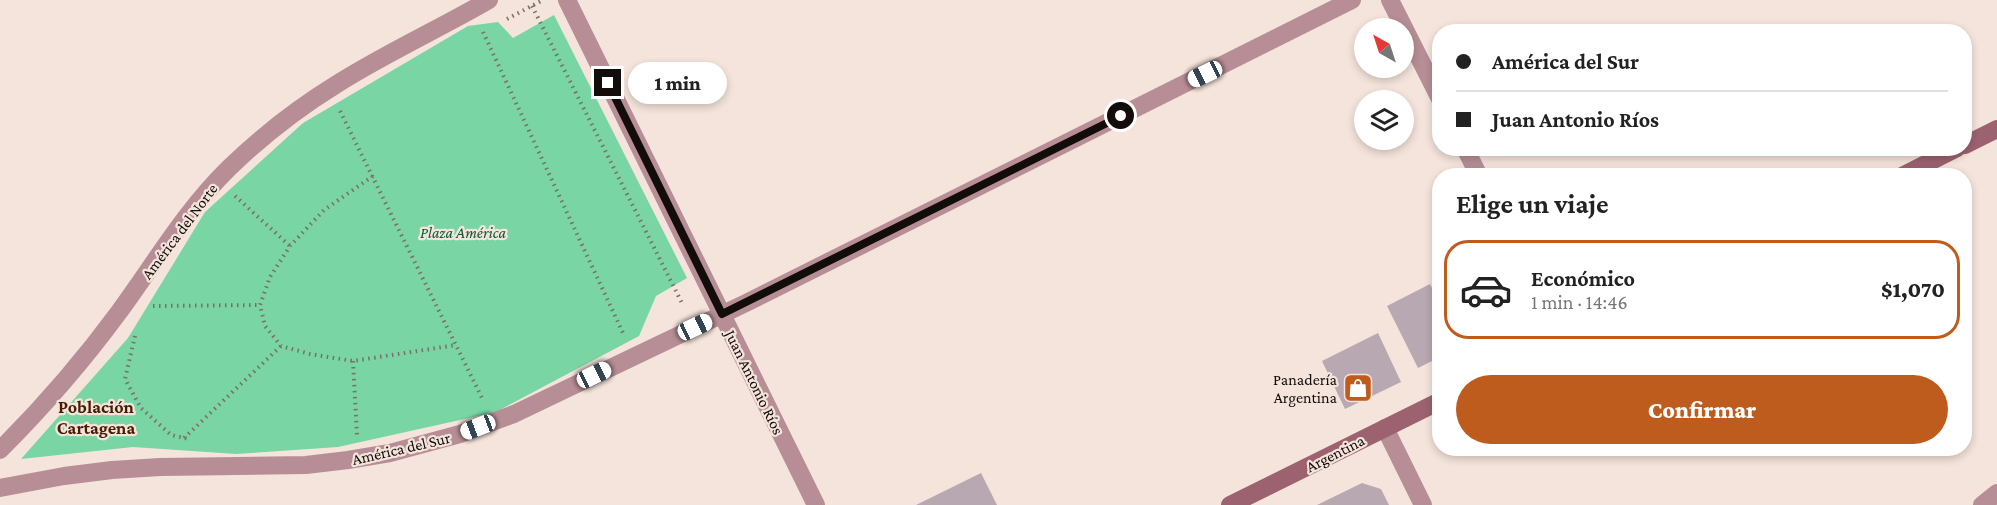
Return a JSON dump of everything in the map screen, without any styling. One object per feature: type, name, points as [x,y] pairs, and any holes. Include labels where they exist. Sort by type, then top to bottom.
[{"type":"street","name":"Juan Antonio Ríos","points":[[567,0],[816,505]]},
{"type":"street","name":"América del Sur","points":[[0,488],[112,470],[306,465],[390,453],[460,434],[514,414],[722,314],[1352,0]]},
{"type":"street","points":[[1390,0],[1432,83]]},
{"type":"street","name":"América del Norte","points":[[0,450],[78,366],[120,312],[195,205],[228,169],[264,136],[337,83],[484,3]]},
{"type":"street","points":[[1972,142],[1997,129]]},
{"type":"street","points":[[1918,168],[1942,156]]},
{"type":"street","name":"Argentina","points":[[1230,505],[1432,405]]},
{"type":"street","points":[[1385,428],[1423,505]]},
{"type":"street","points":[[1982,505],[1997,493]]},
{"type":"path","points":[[502,21],[543,0]]},
{"type":"path","points":[[484,3],[482,31],[624,333]]},
{"type":"path","points":[[532,6],[683,305]]},
{"type":"path","points":[[482,31],[492,26]]},
{"type":"path","points":[[331,115],[339,109],[485,403],[474,406]]},
{"type":"path","points":[[373,176],[324,210],[290,246],[270,277],[260,305],[265,326],[281,346],[310,354],[353,361],[456,345]]},
{"type":"path","points":[[226,201],[232,193],[290,246]]},
{"type":"path","points":[[148,314],[159,297]]},
{"type":"path","points":[[153,306],[260,305]]},
{"type":"path","points":[[138,330],[133,338],[124,379],[141,408],[171,435],[194,441]]},
{"type":"path","points":[[184,438],[281,346]]},
{"type":"path","points":[[353,361],[357,437],[367,434]]},
{"type":"green space","name":"Plaza América","points":[[554,15],[687,278],[656,296],[639,336],[496,412],[338,447],[236,454],[133,447],[21,459],[128,338],[205,212],[303,123],[468,26],[498,22],[513,38]]},
{"type":"building","points":[[1430,284],[1432,288],[1432,361],[1418,368],[1387,306]]},
{"type":"building","points":[[1378,333],[1401,382],[1345,409],[1322,361]]},
{"type":"building","points":[[981,473],[997,505],[916,505]]},
{"type":"building","points":[[1362,483],[1381,489],[1389,505],[1317,505]]},
{"type":"place","name":"Panadería Argentina","points":[[1358,388]]},
{"type":"district","name":"Población Cartagena","points":[[96,417]]},
{"type":"route","points":[[608,83],[722,314],[1121,116]]}]
